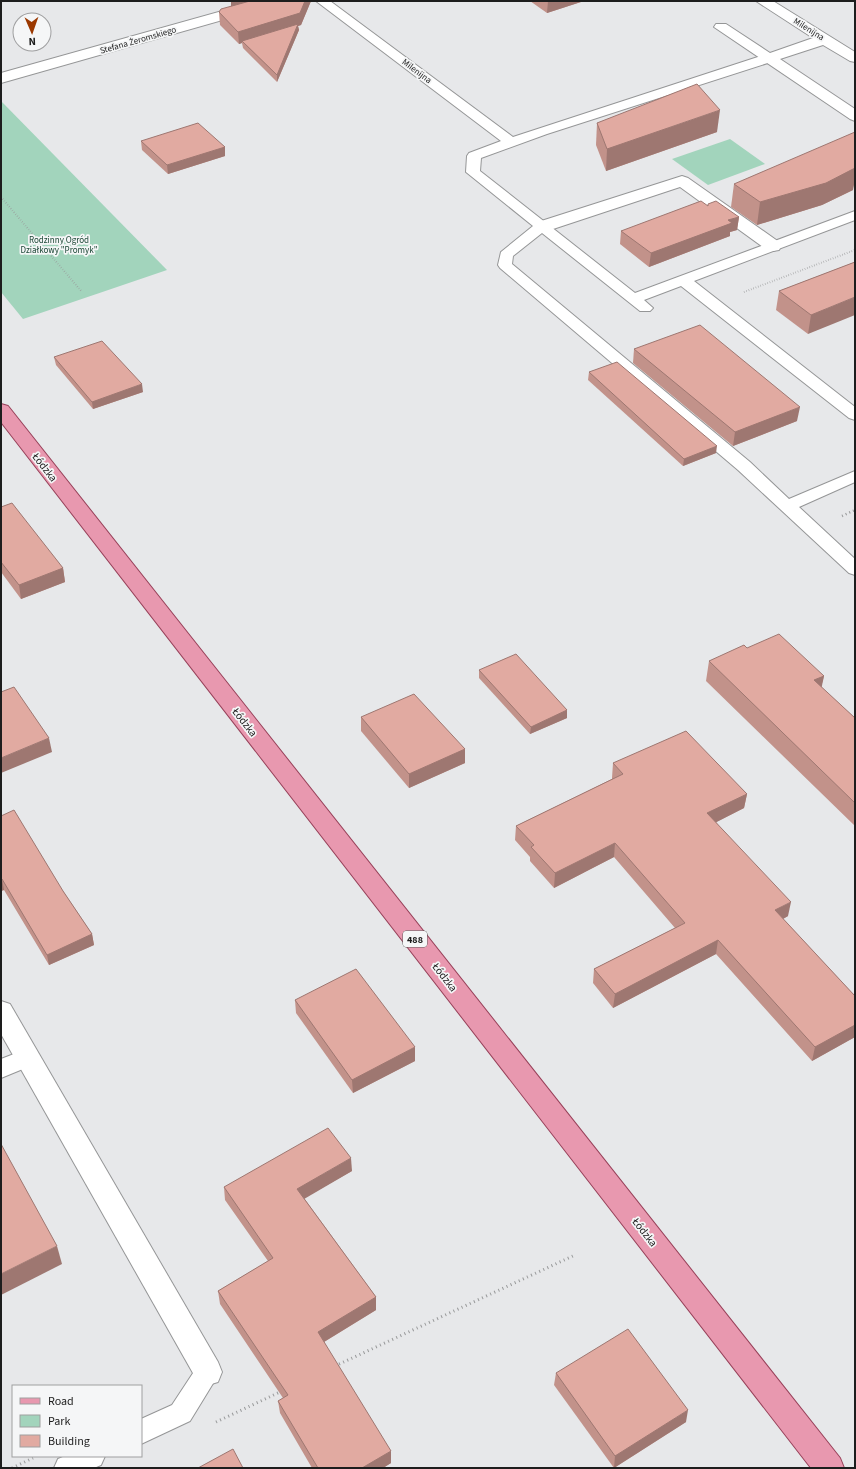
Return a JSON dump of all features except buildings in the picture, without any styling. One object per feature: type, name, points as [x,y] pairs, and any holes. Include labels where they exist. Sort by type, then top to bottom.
[{"type":"main road","name":"Łódzka","points":[[1,410],[829,1468]]},
{"type":"street","name":"Stefana Żeromskiego","points":[[1,78],[274,1]]},
{"type":"street","name":"Milenijna","points":[[763,1],[855,58]]},
{"type":"street","points":[[721,27],[855,116]]},
{"type":"street","points":[[769,58],[825,39]]},
{"type":"street","points":[[541,227],[682,181],[773,246]]},
{"type":"street","points":[[1,1011],[208,1372]]},
{"type":"lane","name":"Milenijna","points":[[322,1],[511,142]]},
{"type":"lane","points":[[645,308],[473,172],[474,156],[511,142],[769,58]]},
{"type":"lane","points":[[632,298],[855,215]]},
{"type":"lane","points":[[541,227],[506,255],[505,265],[738,461],[855,569]]},
{"type":"lane","points":[[683,280],[855,415]]},
{"type":"lane","points":[[787,506],[855,476]]},
{"type":"lane","points":[[1,1069],[28,1058]]},
{"type":"lane","points":[[142,1432],[181,1412],[208,1372]]},
{"type":"lane","points":[[67,1468],[90,1457]]},
{"type":"path","points":[[1,197],[82,292]]},
{"type":"path","points":[[713,303],[855,250]]},
{"type":"path","points":[[842,516],[855,510]]},
{"type":"path","points":[[333,1366],[575,1255]]},
{"type":"path","points":[[212,1424],[283,1390]]},
{"type":"path","points":[[12,1468],[35,1457]]},
{"type":"green space","name":"Rodzinny Ogród Działkowy \"Promyk\"","points":[[1,101],[167,270],[23,319],[1,292]]},
{"type":"green space","points":[[730,139],[765,164],[708,185],[672,159]]}]
